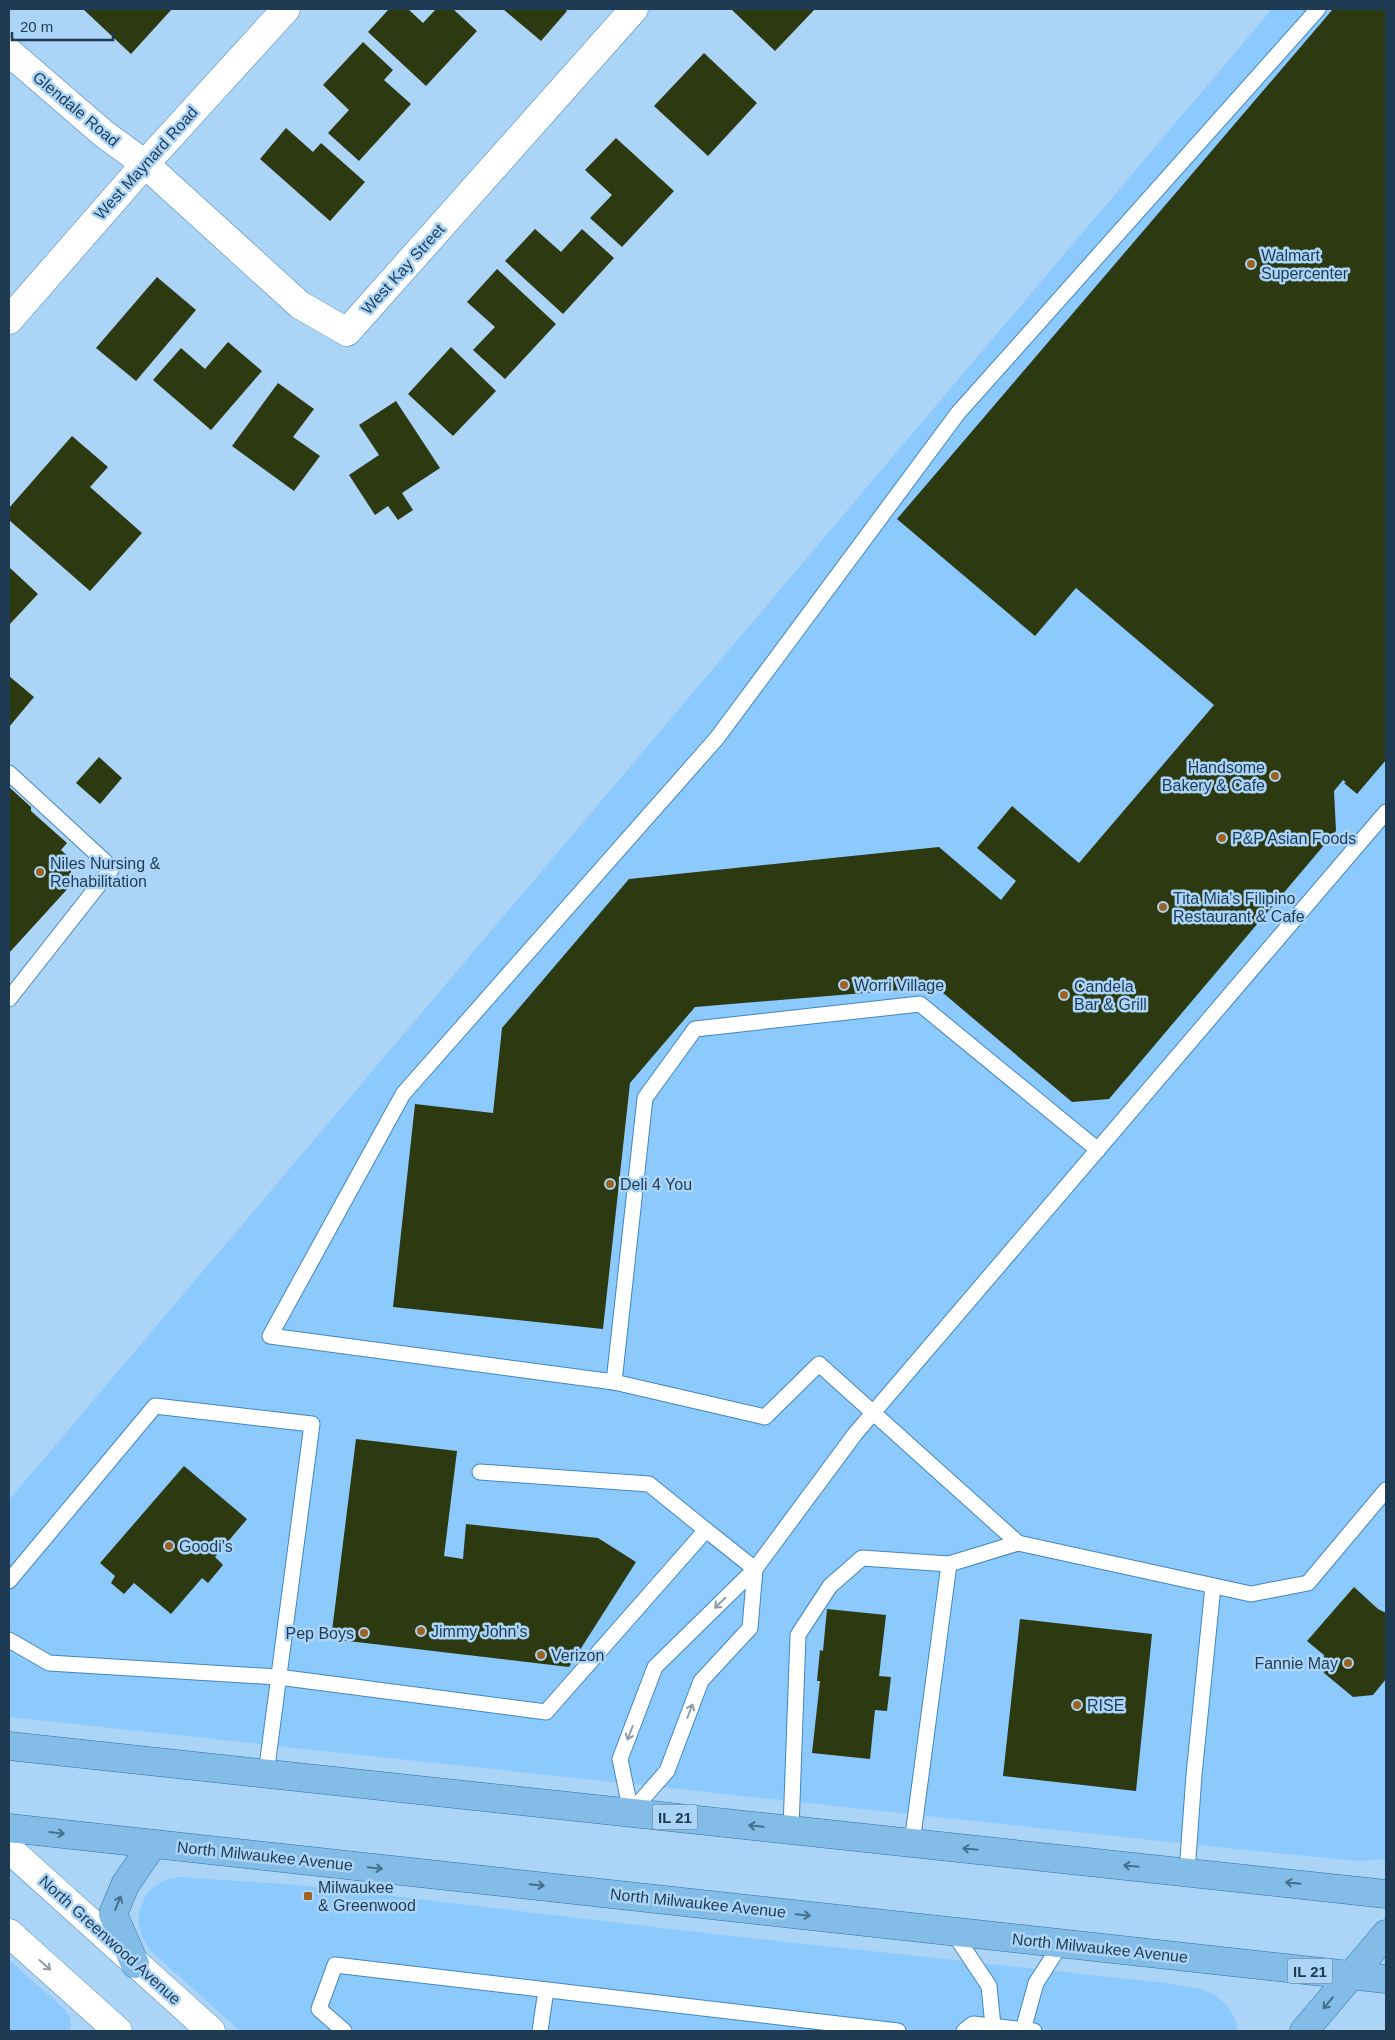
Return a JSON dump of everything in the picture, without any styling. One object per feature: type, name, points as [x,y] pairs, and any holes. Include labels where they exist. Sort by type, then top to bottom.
[{"type":"main road","name":"IL 21","points":[[9,1746],[1386,1894]]},
{"type":"main road","name":"North Milwaukee Avenue","points":[[9,1828],[1386,1979]]},
{"type":"main road","points":[[136,1964],[113,1914],[125,1885],[153,1844]]},
{"type":"main road","points":[[1304,2031],[1386,1934]]},
{"type":"street","name":"West Maynard Road","points":[[9,320],[145,164],[286,9]]},
{"type":"street","name":"West Kay Street","points":[[145,164],[300,305],[347,332],[634,9]]},
{"type":"street","name":"Glendale Road","points":[[9,52],[104,134],[145,164]]},
{"type":"street","name":"North Greenwood Avenue","points":[[9,1849],[211,2031]]},
{"type":"street","points":[[10,1937],[111,2029]]},
{"type":"lane","points":[[1018,1543],[819,1364],[765,1417],[614,1382],[270,1336],[403,1094],[717,738],[958,414],[1318,9]]},
{"type":"lane","points":[[9,773],[112,868],[9,999]]},
{"type":"lane","points":[[631,1812],[620,1759],[655,1667],[755,1569],[856,1434],[1386,812]]},
{"type":"lane","points":[[614,1382],[645,1098],[695,1029],[920,1004],[1098,1150]]},
{"type":"lane","points":[[9,1580],[155,1406],[312,1424],[266,1774]]},
{"type":"lane","points":[[480,1472],[649,1484],[755,1569]]},
{"type":"lane","points":[[791,1830],[798,1635],[830,1586],[862,1558],[949,1564],[1018,1543],[1251,1594],[1308,1583],[1386,1490]]},
{"type":"lane","points":[[9,1640],[49,1663],[278,1677],[546,1712],[706,1530]]},
{"type":"lane","points":[[912,1843],[949,1564]]},
{"type":"lane","points":[[631,1812],[667,1770],[701,1681],[750,1628],[755,1569]]},
{"type":"lane","points":[[1187,1872],[1194,1775],[1213,1586]]},
{"type":"lane","points":[[953,1932],[989,1986],[993,2026]]},
{"type":"lane","points":[[964,2031],[973,2024],[1029,2031],[1036,1983],[1061,1944]]},
{"type":"lane","points":[[344,2031],[319,2009],[335,1965],[898,2031]]},
{"type":"lane","points":[[540,2031],[546,1990]]},
{"type":"shaded area","points":[[1272,9],[1386,9],[1386,1859],[1359,1861],[1235,1849],[9,1717],[9,1500]]},
{"type":"shaded area","points":[[179,1877],[299,1885],[705,1933],[1166,1983],[1201,1989],[1215,1995],[1229,2008],[1236,2021],[1238,2031],[240,2031],[151,1951],[143,1939],[138,1921],[145,1897],[151,1889],[167,1879]]},
{"type":"shaded area","points":[[9,1960],[64,2009],[70,2018],[71,2026],[69,2031],[9,2031]]},
{"type":"building","points":[[83,9],[172,9],[131,54]]},
{"type":"building","points":[[389,9],[408,9],[423,23],[436,9],[453,9],[477,31],[426,86],[368,32]]},
{"type":"building","points":[[503,9],[565,9],[567,11],[541,41]]},
{"type":"building","points":[[731,9],[815,9],[775,51]]},
{"type":"building","points":[[1333,9],[1386,9],[1386,760],[1357,794],[1343,780],[1334,791],[1336,831],[1109,1099],[1072,1102],[936,987],[695,1007],[630,1083],[603,1329],[393,1307],[415,1104],[493,1113],[502,1028],[629,879],[939,847],[1001,900],[1016,881],[977,848],[1012,806],[1079,863],[1214,705],[1076,588],[1035,636],[897,519]]},
{"type":"building","points":[[363,42],[393,70],[384,80],[411,104],[359,161],[328,133],[349,110],[323,85]]},
{"type":"building","points":[[704,53],[757,103],[708,156],[654,106]]},
{"type":"building","points":[[286,128],[313,152],[321,143],[365,182],[330,221],[260,159]]},
{"type":"building","points":[[616,138],[674,191],[622,247],[590,218],[612,195],[585,170]]},
{"type":"building","points":[[535,229],[561,252],[582,229],[614,258],[563,314],[505,261]]},
{"type":"building","points":[[497,269],[556,324],[505,379],[473,350],[495,327],[467,302]]},
{"type":"building","points":[[157,277],[196,310],[136,381],[96,348]]},
{"type":"building","points":[[228,342],[262,371],[211,430],[153,380],[181,348],[205,369]]},
{"type":"building","points":[[451,347],[496,391],[453,436],[408,394]]},
{"type":"building","points":[[278,383],[314,409],[293,437],[320,456],[294,491],[232,446]]},
{"type":"building","points":[[396,401],[440,468],[402,493],[413,510],[398,520],[388,506],[375,515],[349,475],[379,455],[359,425]]},
{"type":"building","points":[[72,436],[108,467],[90,487],[142,533],[90,591],[9,520],[9,508]]},
{"type":"building","points":[[9,567],[38,594],[9,625]]},
{"type":"building","points":[[9,676],[34,697],[9,727]]},
{"type":"building","points":[[99,757],[122,778],[100,804],[76,783]]},
{"type":"building","name":"Niles Nursing & Rehabilitation","points":[[9,787],[31,807],[31,811],[67,843],[61,850],[71,859],[71,885],[9,953]]},
{"type":"building","points":[[356,1439],[457,1451],[444,1556],[463,1559],[466,1524],[598,1538],[636,1562],[569,1667],[331,1639]]},
{"type":"building","name":"Goodi's","points":[[184,1466],[247,1519],[215,1557],[223,1565],[208,1583],[202,1578],[171,1614],[134,1583],[124,1594],[111,1583],[115,1576],[100,1563]]},
{"type":"building","points":[[1354,1587],[1378,1609],[1386,1613],[1386,1679],[1373,1695],[1353,1697],[1324,1673],[1324,1655],[1307,1641]]},
{"type":"building","points":[[827,1609],[886,1615],[879,1676],[891,1677],[887,1711],[875,1710],[870,1759],[812,1753],[820,1681],[817,1681],[820,1650],[823,1651]]},
{"type":"building","name":"RISE","points":[[1020,1619],[1152,1634],[1136,1791],[1003,1776]]},
{"type":"place","name":"Walmart Supercenter","points":[[1251,264]]},
{"type":"place","name":"Handsome Bakery & Cafe","points":[[1275,776]]},
{"type":"place","name":"P&P Asian Foods","points":[[1222,838]]},
{"type":"place","name":"Niles Nursing & Rehabilitation","points":[[40,872]]},
{"type":"place","name":"Tita Mia's Filipino Restaurant & Cafe","points":[[1163,907]]},
{"type":"place","name":"Worri Village","points":[[844,985]]},
{"type":"place","name":"Candela Bar & Grill","points":[[1064,995]]},
{"type":"place","name":"Deli 4 You","points":[[610,1184]]},
{"type":"place","name":"Goodi's","points":[[169,1546]]},
{"type":"place","name":"Jimmy John's","points":[[421,1631]]},
{"type":"place","name":"Pep Boys","points":[[364,1633]]},
{"type":"place","name":"Verizon","points":[[541,1655]]},
{"type":"place","name":"Fannie May","points":[[1348,1663]]},
{"type":"place","name":"RISE","points":[[1077,1705]]},
{"type":"place","name":"Milwaukee & Greenwood","points":[[308,1896]]}]
